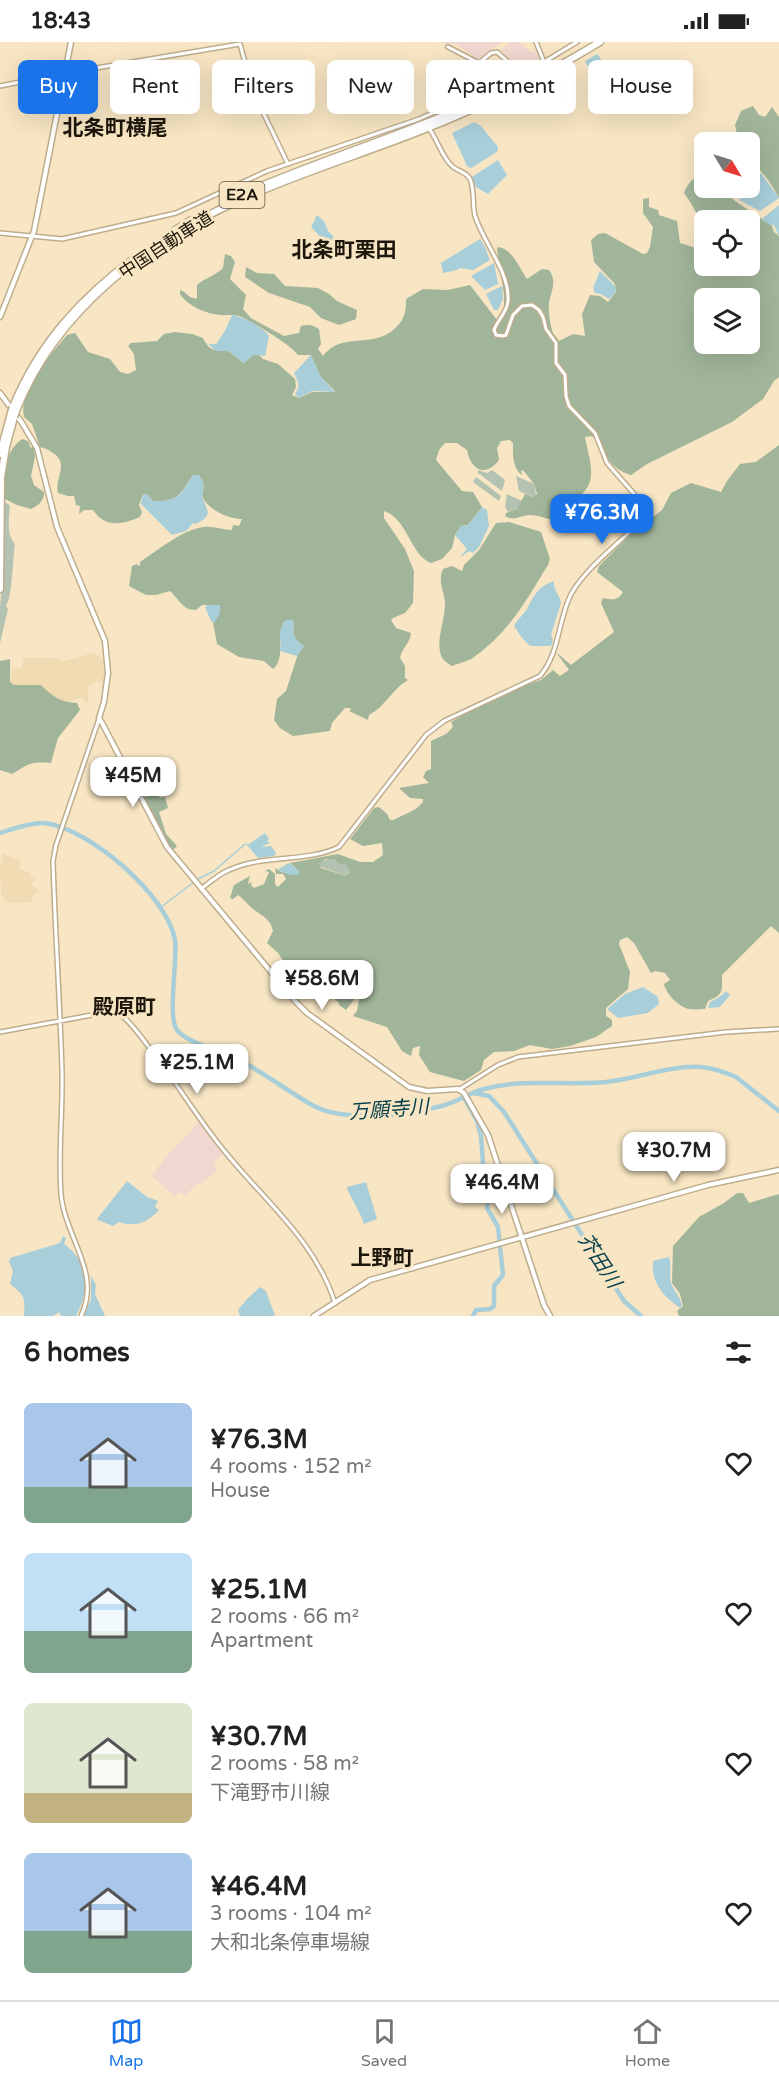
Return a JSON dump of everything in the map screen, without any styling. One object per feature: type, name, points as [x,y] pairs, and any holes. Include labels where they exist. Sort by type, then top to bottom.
[{"type":"highway","name":"中国自動車道","points":[[0,454],[13,412],[44,354],[76,314],[105,286],[168,239],[250,195],[433,126],[501,96],[595,43]]},
{"type":"highway","name":"中国自動車道","points":[[0,589],[2,477],[13,412]]},
{"type":"main road","points":[[68,60],[71,42]]},
{"type":"main road","points":[[0,317],[32,237],[58,114]]},
{"type":"main road","points":[[0,393],[37,448],[57,527],[105,641],[107,682],[99,718],[160,836],[195,882],[307,1013],[409,1087],[427,1091],[460,1089],[466,1095],[488,1135],[543,1305],[550,1316]]},
{"type":"main road","points":[[314,1316],[370,1280],[708,1185],[779,1170]]},
{"type":"street","points":[[536,42],[543,60]]},
{"type":"street","points":[[547,60],[577,42]]},
{"type":"street","points":[[98,67],[240,43],[256,97],[288,164]]},
{"type":"street","points":[[447,47],[473,60]]},
{"type":"street","points":[[483,60],[491,53],[497,52],[506,60]]},
{"type":"street","points":[[0,86],[18,82]]},
{"type":"street","points":[[0,233],[62,239],[176,213],[267,171],[430,114]]},
{"type":"street","points":[[419,119],[423,123]]},
{"type":"street","points":[[201,889],[235,867],[309,856],[339,847],[426,735],[444,721],[540,676],[549,666],[572,593],[638,521],[639,505],[635,495],[607,463],[595,433],[569,406],[565,375],[556,363],[556,344],[546,329],[539,310],[532,305],[522,306],[513,315],[506,335],[496,334],[495,326],[505,313],[508,304],[508,293],[499,264],[475,216],[470,180],[465,173],[451,166],[430,130]]},
{"type":"street","points":[[81,1316],[88,1293],[88,1278],[68,1224],[61,1195],[62,1073],[53,861],[99,718]]},
{"type":"street","points":[[0,1032],[94,1014],[103,1003],[113,1008],[130,1022],[226,1153],[296,1231],[330,1285],[335,1303]]},
{"type":"street","points":[[460,1089],[498,1065],[518,1057],[726,1032],[779,1029]]},
{"type":"shaded area","points":[[437,42],[502,42],[478,59],[457,45]]},
{"type":"shaded area","points":[[510,42],[520,42],[531,52],[536,51],[539,59],[512,60],[501,50]]},
{"type":"shaded area","points":[[93,653],[104,660],[104,676],[103,684],[97,681],[88,686],[88,703],[82,697],[60,701],[41,685],[10,683],[12,669],[22,668],[23,658],[54,658],[64,661]]},
{"type":"shaded area","points":[[2,853],[21,860],[20,869],[36,877],[31,885],[40,890],[33,895],[32,902],[8,903],[1,895]]},
{"type":"shaded area","points":[[200,1121],[223,1154],[214,1163],[217,1171],[202,1183],[197,1184],[185,1196],[181,1192],[174,1196],[152,1176],[163,1160]]},
{"type":"green space","points":[[753,106],[759,115],[765,117],[772,107],[779,117],[779,198],[760,171],[760,132],[737,132],[735,125],[741,111]]},
{"type":"green space","points":[[694,179],[694,198],[731,198],[748,210],[694,210],[684,193]]},
{"type":"green space","points":[[649,198],[649,207],[658,210],[659,215],[677,221],[680,243],[694,247],[694,276],[760,276],[760,218],[772,226],[774,232],[779,236],[779,377],[763,399],[732,422],[647,464],[631,475],[613,464],[592,436],[585,437],[591,472],[588,487],[574,500],[566,497],[560,499],[556,519],[530,515],[515,518],[505,516],[506,513],[517,509],[525,494],[533,497],[537,494],[534,484],[523,470],[522,475],[516,469],[513,443],[510,440],[501,441],[497,448],[499,460],[494,466],[484,470],[475,467],[467,450],[457,443],[445,443],[439,450],[436,460],[462,491],[473,492],[482,507],[468,525],[461,526],[455,535],[452,548],[442,559],[431,563],[418,553],[398,521],[384,511],[384,518],[405,549],[414,571],[413,603],[405,613],[391,620],[396,628],[411,633],[400,658],[405,666],[405,678],[408,680],[369,715],[368,720],[349,711],[350,708],[345,708],[332,723],[330,731],[293,736],[280,728],[274,720],[277,699],[286,691],[298,654],[304,646],[294,636],[292,620],[285,621],[282,627],[279,658],[273,669],[264,661],[239,657],[217,644],[213,622],[220,613],[219,605],[202,605],[196,610],[191,610],[170,591],[146,595],[129,586],[132,566],[140,565],[140,562],[179,536],[204,527],[232,530],[233,525],[239,526],[242,519],[224,515],[208,505],[202,495],[203,484],[198,475],[193,475],[178,496],[174,498],[153,501],[148,495],[143,494],[139,505],[142,512],[140,517],[133,520],[120,523],[108,522],[93,510],[84,510],[79,514],[80,506],[76,505],[74,496],[58,493],[61,467],[58,457],[40,447],[32,424],[24,417],[23,407],[26,396],[37,373],[67,335],[75,333],[88,352],[110,359],[120,372],[128,374],[136,370],[134,354],[128,346],[131,343],[157,341],[164,334],[175,332],[203,338],[211,349],[229,352],[244,363],[253,355],[259,355],[263,359],[278,364],[295,379],[296,387],[292,395],[299,398],[312,392],[335,392],[320,376],[311,355],[298,355],[280,339],[239,316],[215,314],[198,309],[180,294],[180,290],[197,299],[197,285],[223,268],[225,254],[231,256],[235,262],[230,279],[246,295],[243,309],[251,318],[284,336],[299,333],[301,326],[309,325],[319,329],[321,344],[318,349],[323,356],[338,344],[374,339],[392,331],[404,317],[406,299],[423,289],[448,290],[470,285],[497,320],[504,308],[498,247],[511,255],[527,279],[542,269],[549,270],[553,277],[549,301],[550,321],[553,333],[559,341],[573,334],[585,336],[582,314],[590,295],[600,296],[608,302],[616,292],[615,284],[594,262],[591,240],[598,234],[605,233],[643,254],[647,253],[653,227],[643,213],[643,199]]},
{"type":"green space","points":[[246,267],[257,273],[274,274],[285,286],[318,288],[337,301],[357,310],[356,319],[339,325],[321,318],[310,307],[269,293],[245,277]]},
{"type":"green space","points":[[22,439],[28,441],[31,448],[34,446],[35,457],[31,476],[34,485],[44,492],[40,502],[31,509],[3,498],[4,474],[8,458],[11,450]]},
{"type":"green space","points":[[779,445],[779,933],[771,926],[722,975],[722,989],[717,996],[708,1001],[705,1009],[685,1008],[673,999],[665,988],[664,984],[670,980],[665,973],[655,971],[651,973],[634,943],[627,937],[620,940],[619,944],[630,972],[628,989],[606,1008],[606,1016],[612,1020],[612,1026],[596,1037],[570,1046],[552,1049],[530,1045],[514,1051],[494,1052],[484,1060],[481,1070],[464,1081],[430,1072],[419,1055],[420,1046],[413,1048],[411,1056],[402,1051],[387,1027],[353,1016],[357,1011],[359,999],[357,996],[346,1010],[320,985],[311,972],[307,973],[294,960],[284,962],[267,943],[273,931],[268,921],[238,895],[233,899],[230,898],[234,885],[250,876],[248,884],[252,882],[251,885],[254,888],[264,884],[269,872],[265,871],[269,869],[275,874],[275,884],[278,887],[286,879],[283,874],[276,874],[275,868],[281,872],[299,875],[299,871],[290,863],[338,854],[360,862],[373,862],[383,855],[382,843],[363,846],[350,839],[374,808],[379,807],[390,820],[394,820],[412,811],[423,802],[423,799],[410,798],[399,788],[429,783],[423,777],[426,771],[431,769],[431,741],[446,734],[453,727],[451,722],[501,693],[541,680],[553,670],[560,676],[569,670],[556,652],[571,665],[614,632],[601,603],[603,598],[614,599],[623,592],[597,572],[599,566],[631,534],[662,510],[671,493],[691,483],[721,492],[740,464],[756,462]],"holes":[[[325,859],[335,860],[342,865],[345,863],[350,872],[346,876],[321,868],[319,864]]]},
{"type":"green space","points":[[478,470],[487,473],[492,470],[505,480],[502,491],[478,473]]},
{"type":"green space","points":[[516,476],[534,484],[536,495],[533,497],[519,491]]},
{"type":"green space","points":[[476,477],[501,496],[499,501],[473,482]]},
{"type":"green space","points":[[507,494],[522,501],[517,509],[508,512],[505,507]]},
{"type":"green space","points":[[3,500],[10,506],[9,531],[15,544],[11,586],[6,606],[8,609],[0,643],[4,559]]},
{"type":"green space","points":[[509,522],[541,532],[550,559],[548,565],[516,615],[498,637],[472,659],[452,666],[442,658],[439,646],[445,604],[441,580],[443,569],[452,566],[462,571],[464,565],[479,550],[496,523]]},
{"type":"green space","points":[[10,659],[10,682],[14,685],[41,685],[57,698],[77,703],[80,710],[58,738],[51,763],[30,764],[12,774],[0,770],[0,661]]},
{"type":"green space","points":[[157,793],[160,798],[165,797],[168,808],[159,812],[166,834],[177,846],[174,849],[170,849],[143,798]]},
{"type":"green space","points":[[329,859],[348,864],[350,872],[346,876],[318,866],[321,861]]},
{"type":"green space","points":[[737,1193],[743,1193],[749,1203],[779,1194],[779,1316],[679,1316],[677,1311],[683,1306],[680,1294],[672,1283],[673,1246],[699,1217]]},
{"type":"water","points":[[597,54],[602,60],[588,60],[588,66],[585,61]]},
{"type":"water","points":[[474,122],[481,126],[498,147],[497,152],[471,168],[467,166],[452,133]]},
{"type":"water","points":[[498,160],[507,175],[488,194],[476,187],[472,177]]},
{"type":"water","points":[[760,174],[779,198],[760,211],[739,200],[741,198],[760,198]]},
{"type":"water","points":[[779,205],[779,236],[774,225],[762,219]]},
{"type":"water","points":[[317,215],[324,221],[328,231],[335,238],[327,244],[311,227]]},
{"type":"water","points":[[480,239],[490,260],[473,270],[460,268],[443,273],[441,263]]},
{"type":"water","points":[[494,263],[498,284],[485,290],[471,276]]},
{"type":"water","points":[[600,271],[615,286],[616,292],[609,299],[595,293],[593,288]]},
{"type":"water","points":[[502,286],[503,299],[498,310],[494,310],[486,294]]},
{"type":"water","points":[[232,315],[252,323],[269,336],[265,356],[253,355],[244,363],[228,351],[216,351],[208,344],[216,344]]},
{"type":"water","points":[[311,355],[320,376],[335,392],[312,391],[299,398],[295,394],[298,381],[294,373]]},
{"type":"water","points":[[193,475],[198,475],[203,482],[202,495],[208,512],[206,518],[196,524],[193,523],[186,531],[172,535],[141,504],[143,494],[148,495],[153,501],[169,500],[182,492]]},
{"type":"water","points":[[482,507],[487,510],[489,526],[479,547],[473,553],[469,551],[459,558],[467,549],[455,535],[461,526],[468,525]]},
{"type":"water","points":[[554,581],[561,603],[551,635],[553,640],[551,646],[530,646],[514,626],[539,590]]},
{"type":"water","points":[[220,605],[220,613],[215,622],[211,621],[205,607]]},
{"type":"water","points":[[287,620],[292,620],[294,623],[294,636],[304,646],[297,656],[280,651],[280,631]]},
{"type":"water","points":[[265,833],[269,839],[267,842],[271,842],[261,847],[271,846],[276,853],[274,856],[258,858],[245,844],[249,844]]},
{"type":"water","points":[[289,863],[299,871],[299,875],[277,870]]},
{"type":"water","points":[[643,987],[658,997],[659,1004],[648,1013],[618,1018],[607,1009],[625,994]]},
{"type":"water","points":[[726,991],[730,995],[720,1007],[708,1008],[710,1002]]},
{"type":"water","points":[[127,1181],[147,1197],[158,1201],[155,1207],[159,1210],[145,1221],[135,1224],[119,1222],[113,1226],[98,1220],[97,1219]]},
{"type":"water","points":[[366,1182],[377,1219],[364,1224],[347,1187]]},
{"type":"water","points":[[63,1236],[66,1238],[64,1244],[78,1259],[85,1277],[81,1306],[76,1316],[61,1316],[59,1312],[53,1316],[24,1316],[23,1297],[10,1284],[13,1271],[9,1262],[10,1258],[60,1243]]},
{"type":"water","points":[[669,1257],[671,1282],[681,1301],[680,1308],[663,1294],[654,1276],[653,1261]]},
{"type":"water","points":[[91,1276],[96,1285],[95,1294],[105,1316],[84,1316],[91,1299]]},
{"type":"water","points":[[260,1287],[266,1291],[275,1316],[240,1316],[238,1310]]},
{"type":"waterway","name":"万願寺川","points":[[0,833],[22,826],[44,823],[82,837],[123,866],[157,903],[169,922],[175,940],[173,1013],[177,1030],[189,1039],[245,1063],[325,1111],[358,1116],[411,1112],[442,1106],[479,1091],[499,1086],[529,1083],[606,1082],[689,1067],[710,1068],[736,1077],[779,1111]]},
{"type":"waterway","points":[[161,907],[198,879],[214,871],[245,844]]},
{"type":"waterway","name":"芥田川","points":[[473,1093],[489,1096],[504,1112],[624,1301],[641,1316]]},
{"type":"waterway","points":[[464,1098],[477,1121],[481,1136],[483,1163],[490,1190],[487,1208],[498,1227],[503,1275],[494,1286],[494,1306],[490,1309],[476,1310],[473,1316]]},
{"type":"district","name":"北条町横尾","points":[[115,128]]},
{"type":"district","name":"北条町栗田","points":[[344,250]]},
{"type":"district","name":"殿原町","points":[[124,1007]]},
{"type":"district","name":"上野町","points":[[382,1258]]}]
